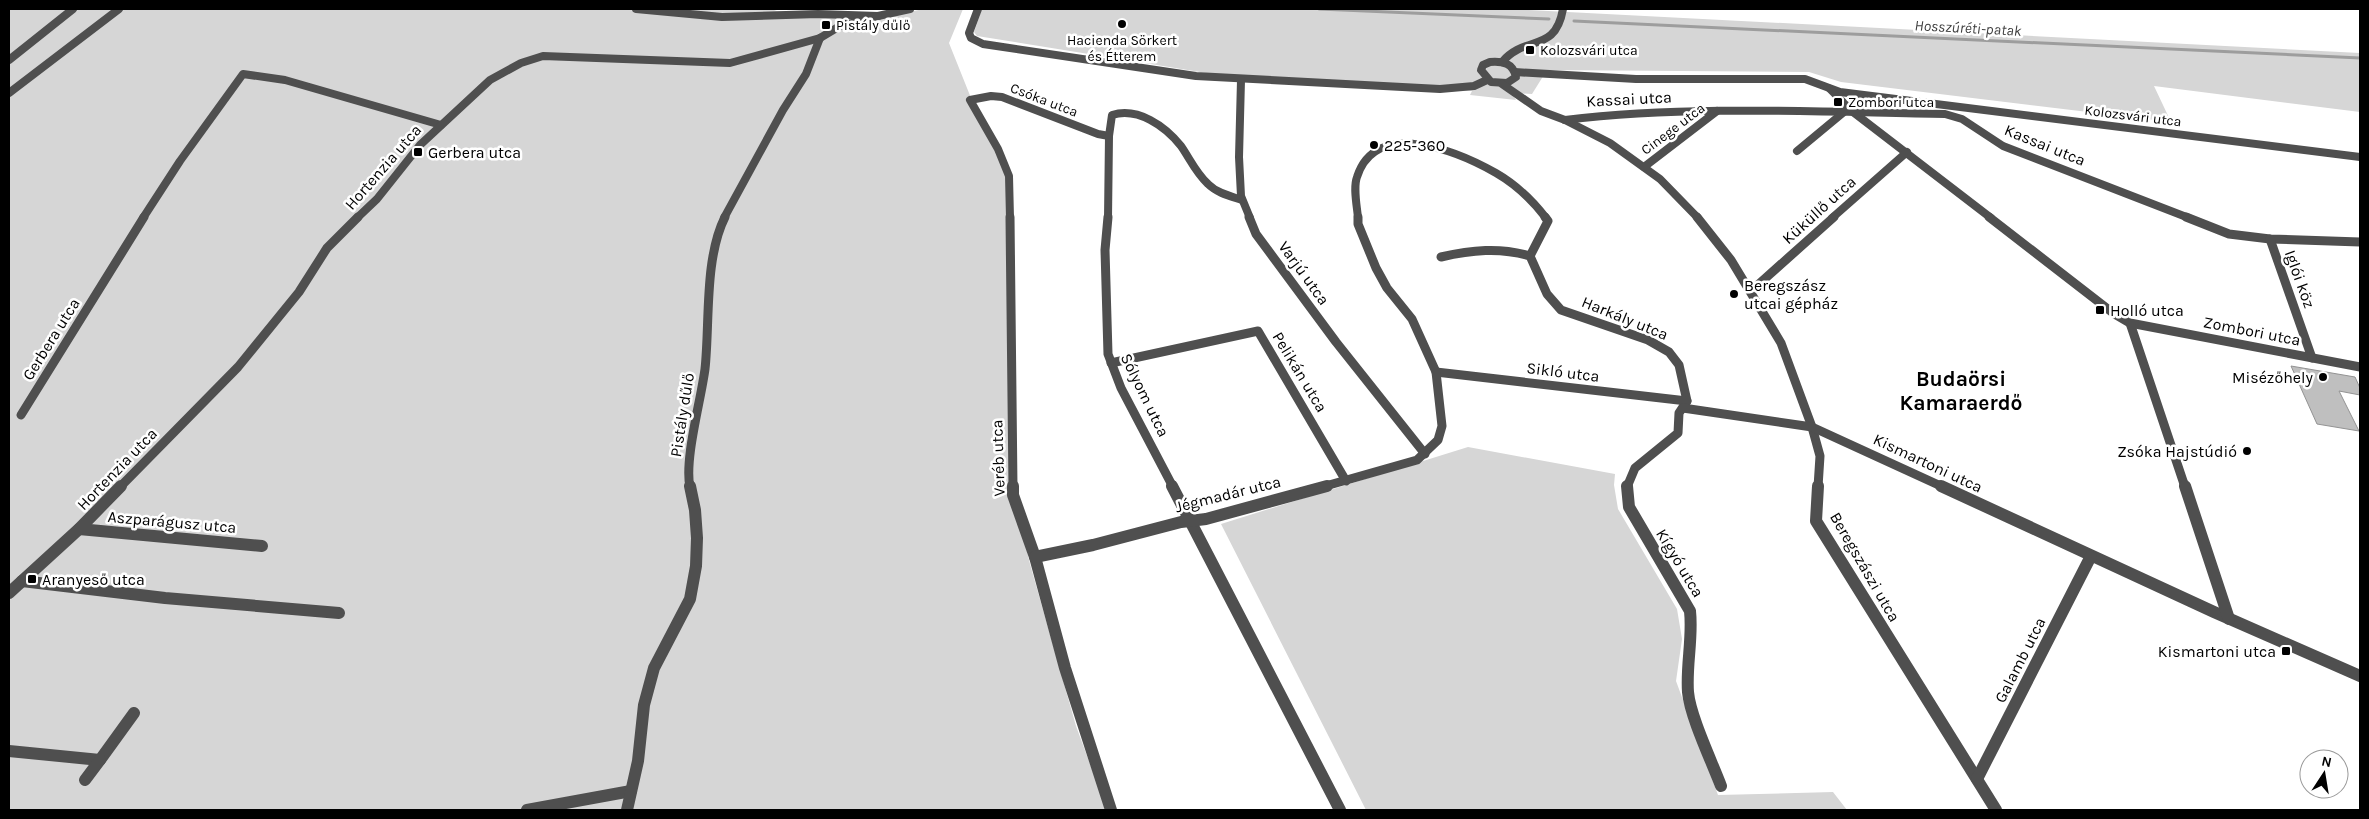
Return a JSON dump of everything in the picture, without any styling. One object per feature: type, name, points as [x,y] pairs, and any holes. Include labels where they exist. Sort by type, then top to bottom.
[{"type":"street","points":[[9,60],[73,9]]},
{"type":"street","points":[[9,93],[119,9]]},
{"type":"street","points":[[636,9],[722,17],[878,16],[910,9]]},
{"type":"street","points":[[978,9],[971,26],[971,38],[983,44],[1196,76],[1241,80],[1440,89],[1474,86],[1487,80],[1502,84],[1514,76],[1512,67],[1502,62],[1490,62],[1482,67],[1487,80]]},
{"type":"street","points":[[1502,62],[1508,54],[1549,38],[1559,27],[1563,9]]},
{"type":"street","points":[[836,15],[837,26]]},
{"type":"street","name":"Hortenzia utca","points":[[9,593],[79,529],[238,368],[300,292],[327,248],[377,200],[420,145],[490,80],[521,62],[551,55],[640,61],[730,63],[820,38],[828,29],[878,16]]},
{"type":"street","name":"Pistály dűlő","points":[[628,810],[638,760],[644,705],[654,668],[690,598],[696,566],[697,538],[695,510],[690,483],[690,460],[705,369],[714,248],[723,220],[808,69],[820,38]]},
{"type":"street","name":"Gerbera utca","points":[[21,415],[180,161],[243,74],[285,80],[441,124]]},
{"type":"street","name":"Kolozsvári utca","points":[[1514,76],[1588,74],[1636,79],[1804,78],[1814,80],[1840,92],[2360,157]]},
{"type":"street","name":"Beregszászi utca","points":[[1514,76],[1528,102]]},
{"type":"street","name":"Varjú utca","points":[[1241,80],[1239,157],[1242,200],[1256,234],[1336,342],[1425,454]]},
{"type":"street","name":"Beregszászi utca","points":[[1502,84],[1541,111],[1565,120],[1610,143],[1644,167],[1666,185],[1692,211],[1731,260],[1781,343],[1812,427],[1820,456],[1816,521],[1996,810]]},
{"type":"street","name":"Zombori utca","points":[[1830,88],[1849,112],[1907,152],[2114,313],[2130,323],[2360,367]]},
{"type":"street","name":"Csóka utca","points":[[970,100],[991,96],[1002,97],[1098,134],[1109,136]]},
{"type":"street","name":"Kolozsvári utca","points":[[1849,112],[1902,99]]},
{"type":"street","name":"Veréb utca","points":[[970,100],[998,149],[1009,176],[1012,288],[1010,327],[1012,495],[1035,557],[1065,668],[1111,810]]},
{"type":"street","name":"Sólyom utca","points":[[1242,200],[1226,196],[1205,182],[1178,142],[1158,125],[1137,114],[1120,111],[1112,115],[1109,136],[1108,226],[1105,250],[1108,354],[1121,388],[1340,810]]},
{"type":"street","name":"Cinege utca","points":[[1644,167],[1717,111]]},
{"type":"street","name":"Kassai utca","points":[[1565,120],[1625,112],[1936,112],[1954,116],[2003,146],[2229,234],[2270,239],[2360,242]]},
{"type":"street","points":[[1797,151],[1849,112]]},
{"type":"street","points":[[1425,454],[1438,440],[1442,426],[1436,372],[1412,319],[1387,288],[1376,268],[1358,224],[1356,178],[1363,164],[1375,151],[1390,144],[1414,142],[1449,152],[1496,173],[1534,202],[1548,221],[1530,256],[1519,252],[1474,248],[1441,256]]},
{"type":"street","name":"Küküllő utca","points":[[1751,291],[1907,152]]},
{"type":"street","name":"Iglói köz","points":[[2270,239],[2312,358]]},
{"type":"street","name":"Harkály utca","points":[[1530,256],[1547,294],[1561,310],[1648,340],[1669,352],[1680,365],[1685,405]]},
{"type":"street","points":[[2130,323],[2229,619]]},
{"type":"street","name":"Pelikán utca","points":[[1111,363],[1258,331],[1346,481]]},
{"type":"street","name":"Sikló utca","points":[[1436,372],[1685,405]]},
{"type":"street","points":[[1685,405],[1812,427]]},
{"type":"street","name":"Kígyó utca","points":[[1685,405],[1679,413],[1678,433],[1635,468],[1627,486],[1627,493],[1629,507],[1690,611],[1692,630],[1688,692],[1692,709],[1721,786]]},
{"type":"street","name":"Kismartoni utca","points":[[1812,427],[2229,619],[2360,676]]},
{"type":"street","name":"Jégmadár utca","points":[[1035,557],[1093,545],[1191,520],[1206,519],[1417,460],[1425,454]]},
{"type":"street","name":"Aszparágusz utca","points":[[79,529],[262,546]]},
{"type":"street","name":"Galamb utca","points":[[1977,778],[2091,556]]},
{"type":"street","points":[[22,581],[165,598],[339,613]]},
{"type":"street","points":[[85,780],[134,713]]},
{"type":"street","points":[[9,751],[100,760]]},
{"type":"street","points":[[527,810],[631,791]]},
{"type":"shaded area","points":[[9,9],[771,9],[777,11],[893,15],[924,9],[963,9],[949,43],[973,103],[1012,177],[1014,495],[1030,564],[1076,726],[1107,810],[9,810]]},
{"type":"shaded area","points":[[982,9],[1510,9],[2360,53],[2360,112],[2154,86],[2171,122],[1841,82],[1809,72],[1547,70],[1532,94],[1511,93],[1516,100],[1470,95],[1472,91],[1237,78],[977,36],[974,32]]},
{"type":"shaded area","points":[[1468,447],[1615,474],[1614,485],[1618,509],[1677,609],[1682,639],[1676,681],[1718,795],[1833,792],[1847,810],[1366,810],[1221,524]]},
{"type":"building","points":[[2291,366],[2355,377],[2360,388],[2360,395],[2339,391],[2359,431],[2317,424]]},
{"type":"waterway","name":"Hosszúréti-patak","points":[[1319,9],[1549,19]]},
{"type":"waterway","name":"Hosszúréti-patak","points":[[1574,21],[2360,58]]},
{"type":"place","name":"Hacienda Sörkert és Étterem","points":[[1122,24]]},
{"type":"place","name":"Pistály dűlő","points":[[826,25]]},
{"type":"place","name":"Kolozsvári utca","points":[[1530,50]]},
{"type":"place","name":"Zombori utca","points":[[1838,102]]},
{"type":"place","name":"225-360","points":[[1374,145]]},
{"type":"place","name":"Gerbera utca","points":[[418,152]]},
{"type":"place","name":"Beregszász utcai gépház","points":[[1734,294]]},
{"type":"place","name":"Holló utca","points":[[2100,310]]},
{"type":"place","name":"Misézőhely","points":[[2323,377]]},
{"type":"place","name":"Zsóka Hajstúdió","points":[[2247,451]]},
{"type":"place","name":"Aranyeső utca","points":[[32,579]]},
{"type":"place","name":"Kismartoni utca","points":[[2286,651]]},
{"type":"district","name":"Budaörsi Kamaraerdő","points":[[1961,391]]}]
